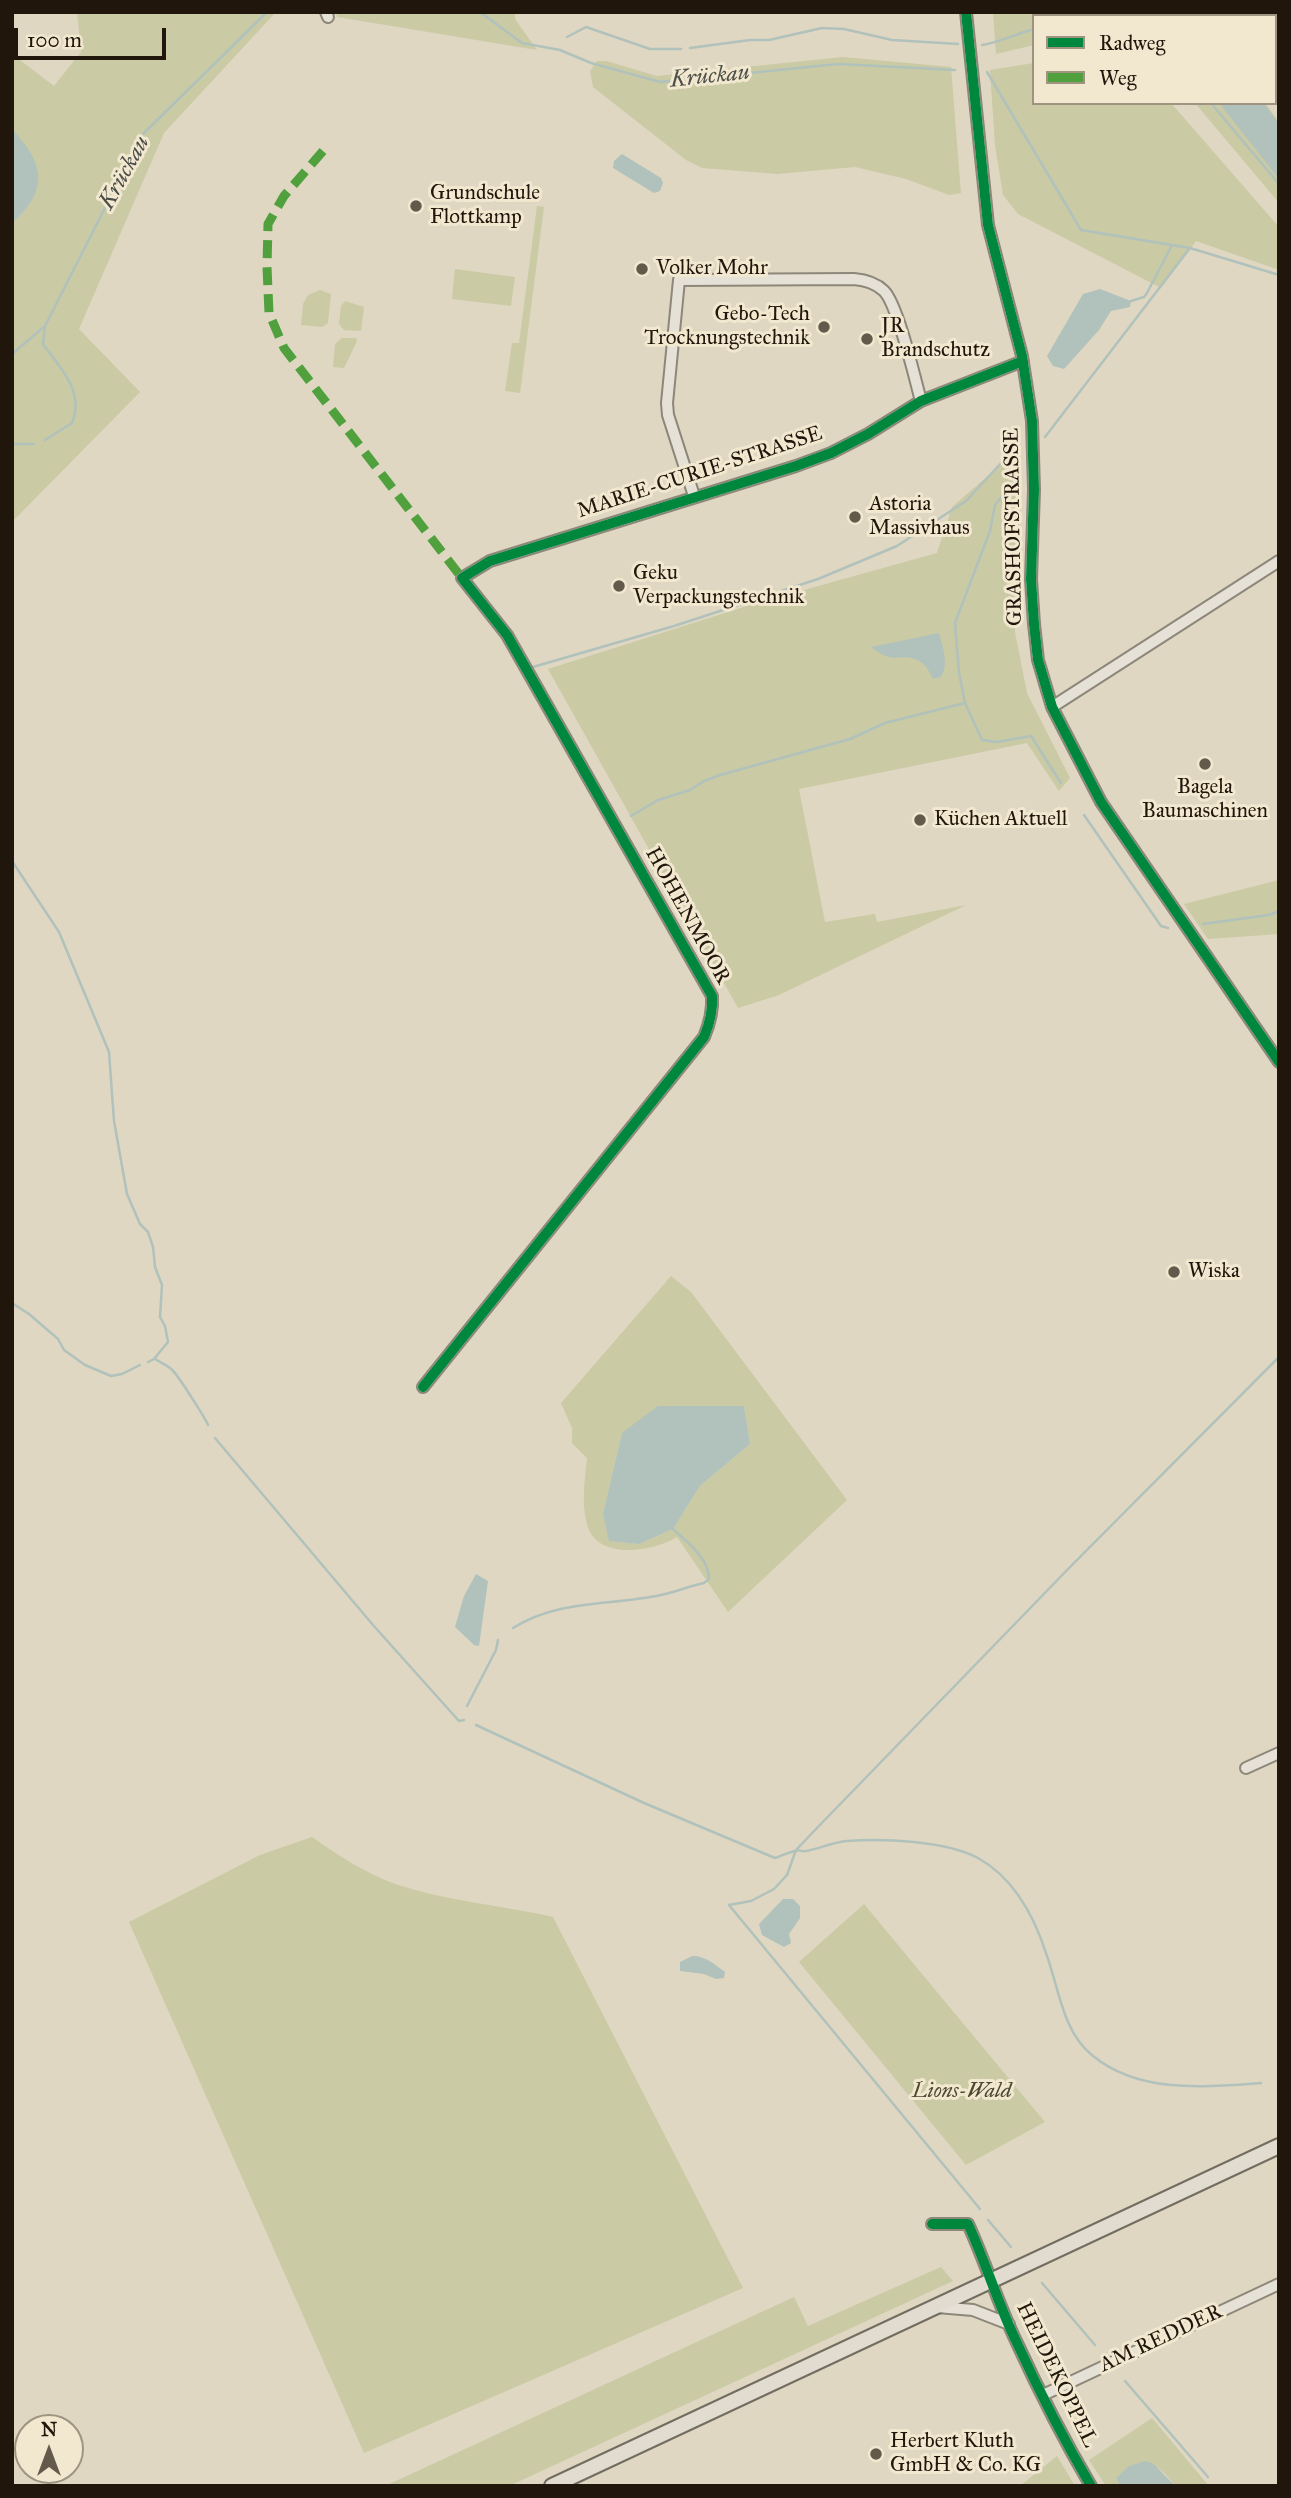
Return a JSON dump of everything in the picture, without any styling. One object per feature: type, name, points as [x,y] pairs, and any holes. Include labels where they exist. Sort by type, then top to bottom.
[{"type":"main road","points":[[552,2486],[1279,2146]]},
{"type":"street","name":"GRASHOFSTRASSE","points":[[967,12],[988,225],[1023,361],[1032,421],[1034,490],[1031,579],[1038,660],[1052,707],[1101,802],[1279,1062]]},
{"type":"street","points":[[694,496],[668,415],[667,403],[679,279],[855,278],[876,284],[886,292],[894,307],[922,401]]},
{"type":"street","name":"MARIE-CURIE-STRASSE","points":[[462,578],[490,561],[831,453],[922,401],[1023,361]]},
{"type":"street","points":[[1052,707],[1279,561]]},
{"type":"street","name":"HOHENMOOR","points":[[423,1387],[705,1037],[712,1007],[712,996],[507,635],[462,578]]},
{"type":"street","points":[[1246,1768],[1279,1753]]},
{"type":"street","name":"HEIDEKOPPEL","points":[[932,2224],[968,2224],[1009,2324],[1091,2486]]},
{"type":"street","name":"AM REDDER","points":[[1043,2395],[1279,2284]]},
{"type":"street","points":[[934,2307],[973,2310],[1009,2324]]},
{"type":"green space","points":[[77,12],[276,12],[164,133],[79,329],[140,392],[12,522],[12,223],[33,199],[38,176],[30,154],[12,129],[12,54],[54,86],[81,52]]},
{"type":"green space","points":[[336,12],[515,12],[515,19],[537,50],[337,17]]},
{"type":"green space","points":[[993,12],[1200,14],[1032,14],[1032,45],[996,54]]},
{"type":"green space","points":[[843,57],[951,67],[961,193],[949,195],[906,179],[855,167],[777,174],[702,168],[686,160],[593,87],[590,71],[597,61],[606,61],[657,76]]},
{"type":"green space","points":[[1032,63],[1032,105],[1173,105],[1279,227],[1279,270],[1196,241],[1161,288],[1018,214],[1003,195],[995,145],[990,70]]},
{"type":"green space","points":[[1197,105],[1266,105],[1279,122],[1279,203]]},
{"type":"green space","points":[[537,206],[544,207],[520,393],[505,391],[512,343],[519,343]]},
{"type":"green space","points":[[455,269],[515,277],[511,306],[452,299]]},
{"type":"green space","points":[[320,290],[331,294],[328,323],[322,327],[301,325],[303,304],[308,295]]},
{"type":"green space","points":[[345,301],[364,307],[361,331],[344,330],[339,324],[341,306]]},
{"type":"green space","points":[[342,338],[356,338],[357,341],[344,368],[333,367],[335,344]]},
{"type":"green space","points":[[1019,431],[1021,503],[1015,577],[1015,632],[1027,693],[1070,778],[1059,791],[1027,743],[799,789],[825,922],[875,914],[877,922],[966,905],[779,995],[738,1008],[548,669],[750,605],[937,553],[952,507],[1005,461],[1007,438]]},
{"type":"green space","points":[[1279,880],[1279,934],[1208,939],[1184,904]]},
{"type":"green space","points":[[671,1276],[691,1292],[847,1500],[728,1612],[677,1537],[654,1546],[626,1550],[601,1544],[592,1536],[584,1508],[587,1458],[572,1443],[572,1428],[561,1403]],"holes":[[[744,1406],[750,1444],[700,1486],[673,1529],[639,1544],[610,1541],[603,1514],[622,1433],[708,1407]]]},
{"type":"green space","points":[[312,1837],[362,1869],[395,1884],[434,1895],[553,1917],[743,2288],[364,2453],[129,1922],[260,1855]]},
{"type":"green space","name":"Lions-Wald","points":[[864,1904],[1045,2122],[966,2165],[799,1962]]},
{"type":"green space","points":[[941,2267],[953,2281],[509,2486],[385,2486],[794,2297],[808,2326]]},
{"type":"green space","points":[[1152,2418],[1209,2486],[1175,2486],[1161,2470],[1147,2463],[1140,2463],[1116,2478],[1120,2486],[1106,2486],[1089,2460]]},
{"type":"green space","points":[[1057,2456],[1075,2486],[1020,2486]]},
{"type":"shaded area","points":[[1221,105],[1265,105],[1279,124],[1279,179]]},
{"type":"shaded area","points":[[12,129],[31,153],[38,176],[33,199],[12,223]]},
{"type":"shaded area","points":[[622,154],[661,178],[663,183],[660,191],[654,193],[613,168],[614,161]]},
{"type":"shaded area","points":[[1100,289],[1131,301],[1130,307],[1111,311],[1099,330],[1064,369],[1053,366],[1047,356],[1083,294]]},
{"type":"shaded area","points":[[939,633],[945,667],[941,677],[933,679],[926,666],[919,661],[907,657],[892,658],[871,647]]},
{"type":"shaded area","points":[[658,1406],[744,1406],[750,1444],[700,1486],[673,1529],[639,1544],[609,1541],[603,1514],[622,1433]]},
{"type":"shaded area","points":[[476,1574],[488,1581],[479,1646],[474,1645],[455,1627],[464,1596]]},
{"type":"shaded area","points":[[783,1899],[793,1899],[800,1906],[800,1918],[789,1934],[791,1943],[784,1947],[762,1935],[759,1924]]},
{"type":"shaded area","points":[[692,1956],[702,1957],[713,1963],[725,1972],[724,1978],[716,1979],[704,1974],[680,1971],[680,1962]]},
{"type":"shaded area","points":[[1145,2461],[1154,2464],[1175,2486],[1120,2486],[1116,2478],[1129,2466]]},
{"type":"waterway","name":"Krückau","points":[[12,354],[45,326],[142,135],[267,12]]},
{"type":"waterway","name":"Krückau","points":[[480,12],[522,43],[560,50],[591,63],[660,82],[838,64],[955,70]]},
{"type":"waterway","points":[[567,37],[586,27],[650,49],[681,49]]},
{"type":"waterway","points":[[690,48],[769,40],[822,28],[844,29],[892,40],[958,44]]},
{"type":"waterway","points":[[982,45],[1032,30]]},
{"type":"waterway","name":"Krückau","points":[[987,72],[1081,230],[1190,248],[1279,275]]},
{"type":"waterway","points":[[1213,105],[1279,184]]},
{"type":"waterway","points":[[1131,301],[1144,297],[1147,293],[1172,245]]},
{"type":"waterway","points":[[1045,437],[1190,248]]},
{"type":"waterway","points":[[45,326],[43,344],[69,381],[75,412],[72,423],[45,440]]},
{"type":"waterway","points":[[533,667],[674,626],[818,579],[897,546],[966,501],[1001,463],[1019,433]]},
{"type":"waterway","points":[[1013,443],[1015,480],[995,505],[990,531],[955,623],[959,673],[965,703],[982,740],[997,742],[1031,736],[1061,783]]},
{"type":"waterway","points":[[12,444],[34,444]]},
{"type":"waterway","points":[[631,816],[658,800],[690,790],[720,775],[850,739],[885,723],[965,703]]},
{"type":"waterway","points":[[1084,815],[1161,926],[1168,928]]},
{"type":"waterway","points":[[12,861],[59,932],[109,1052],[114,1121],[127,1194],[140,1224],[148,1232],[155,1267],[162,1285],[160,1317],[168,1342],[154,1359],[148,1362]]},
{"type":"waterway","points":[[1203,924],[1269,915],[1279,911]]},
{"type":"waterway","points":[[12,1303],[29,1314],[58,1339],[64,1350],[85,1365],[111,1376],[140,1365]]},
{"type":"waterway","points":[[980,2209],[729,1905],[751,1901],[774,1889],[787,1875],[796,1850],[1071,1566],[1279,1357]]},
{"type":"waterway","points":[[155,1359],[177,1376],[208,1425]]},
{"type":"waterway","points":[[215,1438],[373,1625],[459,1721],[464,1720]]},
{"type":"waterway","points":[[513,1628],[548,1612],[661,1595],[704,1583],[709,1579],[701,1557],[673,1529]]},
{"type":"waterway","points":[[467,1706],[496,1650],[498,1640]]},
{"type":"waterway","points":[[476,1725],[644,1803],[775,1858],[800,1850],[862,1840],[932,1844],[965,1852],[991,1866],[1021,1900],[1042,1942],[1068,2023],[1093,2056],[1131,2077],[1152,2082],[1195,2086],[1261,2083]]},
{"type":"waterway","points":[[988,2220],[1011,2247]]},
{"type":"waterway","points":[[1042,2283],[1095,2345]]},
{"type":"waterway","points":[[1125,2381],[1208,2477]]},
{"type":"marked path","points":[[323,151],[284,196],[268,224],[269,313],[284,348],[462,578]]},
{"type":"cycle path","points":[[966,12],[988,225],[1022,356],[1032,421],[1034,490],[1031,579],[1034,624],[1038,660],[1052,707],[1101,802],[1279,1062]]},
{"type":"cycle path","points":[[423,1387],[704,1037],[712,1007],[712,996],[507,635],[462,578],[490,561],[831,453],[921,401],[1023,361]]},
{"type":"cycle path","points":[[932,2224],[968,2224],[1025,2361],[1091,2486]]},
{"type":"place","name":"Grundschule Flottkamp","points":[[416,206]]},
{"type":"place","name":"Volker Mohr","points":[[642,269]]},
{"type":"place","name":"Gebo-Tech Trocknungstechnik","points":[[824,327]]},
{"type":"place","name":"JR Brandschutz","points":[[867,339]]},
{"type":"place","name":"Astoria Massivhaus","points":[[855,517]]},
{"type":"place","name":"Geku Verpackungstechnik","points":[[619,586]]},
{"type":"place","name":"Bagela Baumaschinen","points":[[1205,764]]},
{"type":"place","name":"Küchen Aktuell","points":[[920,820]]},
{"type":"place","name":"Wiska","points":[[1174,1272]]},
{"type":"place","name":"Herbert Kluth GmbH & Co. KG","points":[[876,2454]]}]
